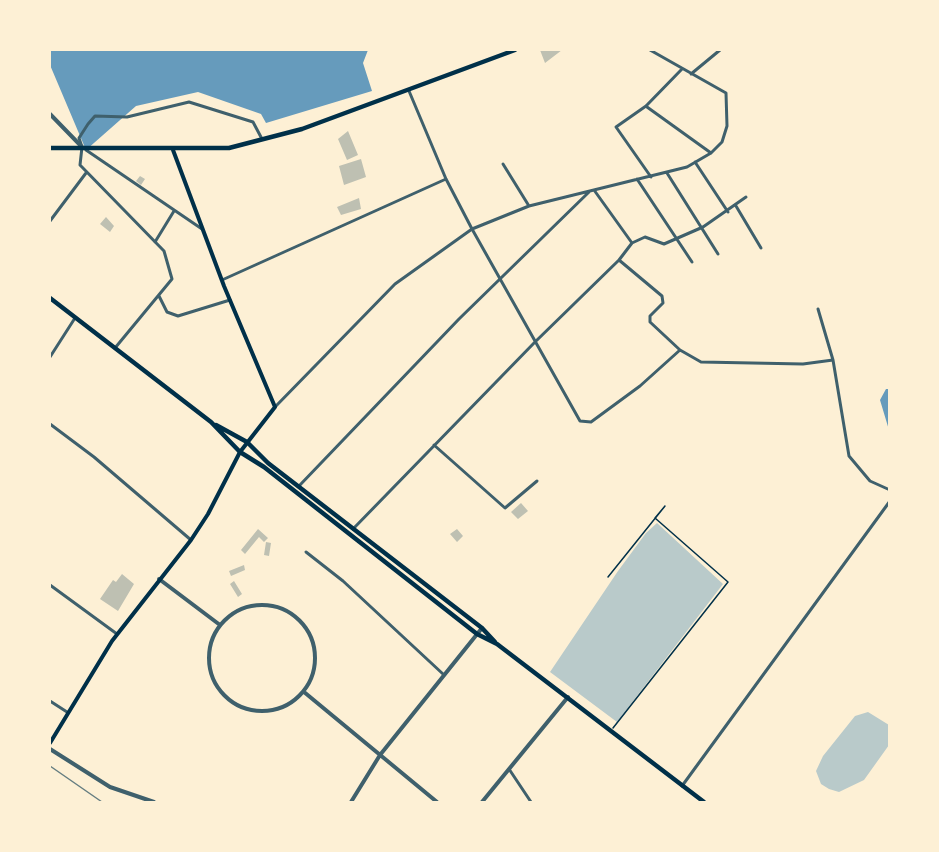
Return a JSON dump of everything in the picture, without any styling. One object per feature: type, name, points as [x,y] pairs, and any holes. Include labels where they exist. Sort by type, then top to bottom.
[{"type":"highway","points":[[50,148],[173,150],[229,148],[263,141],[408,91],[515,50]]},
{"type":"highway","points":[[50,298],[211,422],[248,442],[268,463],[482,628],[497,644],[704,802]]},
{"type":"highway","points":[[211,422],[240,453],[264,467],[477,634],[497,644]]},
{"type":"highway","points":[[318,511],[322,505]]},
{"type":"main road","points":[[50,743],[117,634],[191,540],[208,514],[240,453],[275,407],[222,280],[173,150]]},
{"type":"street","points":[[275,407],[395,284],[472,229],[529,206],[667,173],[711,153],[722,142],[725,134],[728,97],[650,50]]},
{"type":"street","points":[[691,74],[720,50]]},
{"type":"street","points":[[651,177],[616,127],[646,106],[682,69]]},
{"type":"street","points":[[408,91],[446,178],[472,229],[578,418],[588,422],[640,386],[680,350]]},
{"type":"street","points":[[115,348],[172,279],[164,251],[80,165],[84,149],[80,138],[95,116],[127,117],[189,102],[253,122],[263,141]]},
{"type":"street","points":[[646,106],[711,153]]},
{"type":"street","points":[[50,114],[84,149],[202,229]]},
{"type":"street","points":[[695,162],[728,212]]},
{"type":"street","points":[[503,164],[529,206]]},
{"type":"street","points":[[50,221],[86,173]]},
{"type":"street","points":[[667,173],[718,254]]},
{"type":"street","points":[[222,280],[446,178]]},
{"type":"street","points":[[637,179],[693,262]]},
{"type":"street","points":[[592,190],[633,243]]},
{"type":"street","points":[[293,491],[500,280],[592,190]]},
{"type":"street","points":[[347,534],[535,342],[619,260],[633,243],[645,237],[660,244],[676,240],[728,212],[746,197]]},
{"type":"street","points":[[736,206],[761,248]]},
{"type":"street","points":[[155,242],[174,211]]},
{"type":"street","points":[[619,260],[662,296],[663,303],[650,316],[650,322],[680,350],[701,362],[803,364],[833,360]]},
{"type":"street","points":[[159,296],[167,312],[178,316],[230,300]]},
{"type":"street","points":[[818,309],[833,360],[849,456],[870,482],[890,490]]},
{"type":"street","points":[[50,357],[75,318]]},
{"type":"street","points":[[50,424],[94,457],[191,540]]},
{"type":"street","points":[[434,445],[505,508],[537,482]]},
{"type":"street","points":[[682,786],[890,501]]},
{"type":"street","points":[[306,552],[343,581],[443,674]]},
{"type":"street","points":[[159,579],[220,625]]},
{"type":"street","points":[[50,585],[117,634]]},
{"type":"street","points":[[264,605],[281,608],[295,616],[307,629],[314,652],[312,677],[303,692],[290,704],[272,711],[254,712],[236,706],[222,694],[210,669],[211,642],[220,625],[232,614],[248,607],[264,605]]},
{"type":"street","points":[[351,802],[380,755],[482,628]]},
{"type":"street","points":[[303,692],[437,802]]},
{"type":"street","points":[[482,802],[568,697]]},
{"type":"street","points":[[50,701],[67,712]]},
{"type":"street","points":[[50,749],[110,786],[154,802]]},
{"type":"street","points":[[509,769],[531,802]]},
{"type":"path","points":[[608,577],[665,506],[655,518],[728,582],[611,731]]},
{"type":"shaded area","points":[[657,523],[723,584],[617,722],[550,672],[618,571],[646,533]]},
{"type":"shaded area","points":[[868,712],[889,725],[889,745],[864,780],[839,792],[829,789],[821,784],[816,771],[823,756],[855,716]]},
{"type":"water","points":[[50,50],[368,50],[363,63],[372,91],[266,123],[261,114],[198,92],[136,106],[86,150],[50,65]]},
{"type":"water","points":[[886,389],[889,389],[889,430],[880,400]]},
{"type":"building","points":[[540,50],[562,50],[545,63]]},
{"type":"building","points":[[348,131],[358,155],[347,160],[338,139]]},
{"type":"building","points":[[361,159],[366,177],[344,185],[339,166]]},
{"type":"building","points":[[140,176],[145,179],[141,185],[136,181]]},
{"type":"building","points":[[359,198],[361,209],[341,215],[337,207]]},
{"type":"building","points":[[106,217],[114,226],[110,232],[100,224]]},
{"type":"building","points":[[521,503],[528,511],[518,519],[511,512]]},
{"type":"building","points":[[258,529],[268,538],[264,542],[259,537],[245,554],[241,550]]},
{"type":"building","points":[[457,529],[463,536],[457,542],[450,534]]},
{"type":"building","points":[[266,542],[271,543],[269,556],[264,555]]},
{"type":"building","points":[[244,565],[245,570],[231,576],[229,571]]},
{"type":"building","points":[[122,574],[134,584],[118,611],[100,599],[113,580],[116,582]]},
{"type":"building","points":[[234,581],[242,594],[238,597],[230,584]]},
{"type":"railway","points":[[50,766],[102,802]]}]
